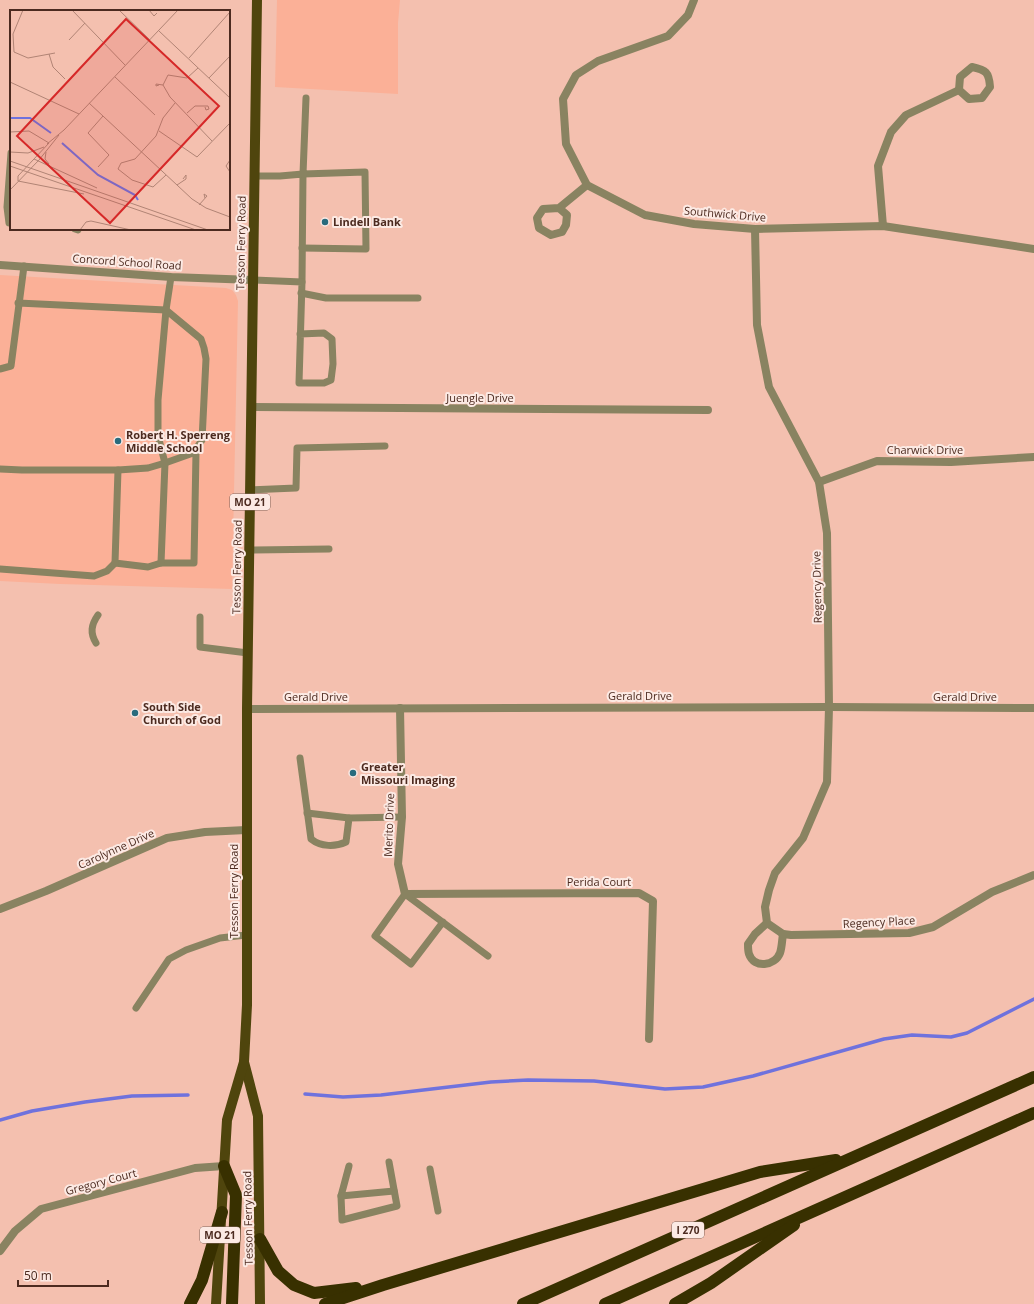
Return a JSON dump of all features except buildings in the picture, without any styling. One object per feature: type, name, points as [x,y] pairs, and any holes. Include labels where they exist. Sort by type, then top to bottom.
[{"type":"highway","name":"I 270","points":[[523,1304],[1034,1076]]},
{"type":"highway","points":[[605,1304],[1034,1113]]},
{"type":"highway","points":[[325,1304],[383,1285],[760,1172],[853,1157]]},
{"type":"highway","points":[[224,1166],[236,1196],[232,1304]]},
{"type":"highway","points":[[675,1304],[711,1283],[818,1209]]},
{"type":"highway","points":[[190,1304],[202,1280],[222,1212]]},
{"type":"highway","points":[[260,1239],[278,1271],[294,1285],[314,1293],[383,1285]]},
{"type":"main road","name":"Tesson Ferry Road","points":[[216,1304],[227,1120],[244,1062],[247,1004],[247,709],[257,0]]},
{"type":"main road","name":"Tesson Ferry Road","points":[[244,1062],[258,1116],[260,1304]]},
{"type":"street","points":[[559,208],[587,185],[566,144],[563,99],[576,75],[598,62],[668,36],[688,15],[694,0]]},
{"type":"street","points":[[883,226],[878,166],[891,132],[906,115],[959,90]]},
{"type":"street","name":"Southwick Drive","points":[[587,185],[645,215],[694,224],[755,229],[883,226],[1034,249]]},
{"type":"street","name":"Regency Drive","points":[[755,229],[757,325],[769,387],[819,482],[828,533],[829,707],[827,782],[803,838],[775,873],[765,907],[767,923]]},
{"type":"street","name":"Concord School Road","points":[[0,265],[171,277],[253,280]]},
{"type":"street","name":"Juengle Drive","points":[[251,407],[708,410]]},
{"type":"street","name":"Charwick Drive","points":[[819,482],[877,461],[951,462],[1034,458]]},
{"type":"street","name":"Gerald Drive","points":[[247,709],[829,707],[1034,708]]},
{"type":"street","name":"Merito Drive","points":[[400,708],[402,817],[398,864],[405,894]]},
{"type":"street","name":"Carolynne Drive","points":[[0,909],[46,891],[168,838],[205,832],[246,830]]},
{"type":"street","name":"Regency Place","points":[[783,934],[909,934],[933,928],[992,892],[1034,875]]},
{"type":"street","name":"Perida Court","points":[[405,894],[639,893],[653,901],[650,1039]]},
{"type":"street","points":[[767,923],[783,934],[780,953],[774,962],[765,965],[756,962],[749,955],[748,944],[755,934],[767,923]]},
{"type":"street","name":"Gregory Court","points":[[0,1251],[15,1231],[41,1208],[195,1168],[224,1166]]},
{"type":"lane","points":[[300,334],[324,333],[332,339],[334,364],[331,380],[324,383],[299,383],[303,174],[306,98]]},
{"type":"lane","points":[[10,166],[7,207],[10,223]]},
{"type":"lane","points":[[254,176],[365,172],[366,249],[302,248]]},
{"type":"lane","points":[[0,369],[11,366],[24,266]]},
{"type":"lane","points":[[160,563],[165,464],[158,436],[158,400],[166,310],[171,277]]},
{"type":"lane","points":[[253,280],[302,282]]},
{"type":"lane","points":[[301,293],[326,298],[418,298]]},
{"type":"lane","points":[[18,303],[166,310],[200,339],[204,348],[206,359],[202,440],[196,452],[194,563],[160,563],[148,567],[115,562]]},
{"type":"lane","points":[[250,490],[296,488],[297,448],[385,446]]},
{"type":"lane","points":[[0,469],[118,470],[148,468],[165,464],[196,452]]},
{"type":"lane","points":[[0,569],[94,576],[107,571],[115,562],[118,470]]},
{"type":"lane","points":[[250,550],[330,549]]},
{"type":"lane","points":[[96,643],[92,638],[91,630],[93,622],[98,615]]},
{"type":"lane","points":[[200,617],[200,647],[248,653]]},
{"type":"lane","points":[[300,758],[311,839],[317,844],[338,845],[346,842],[349,818]]},
{"type":"lane","points":[[307,812],[349,818],[402,817]]},
{"type":"lane","points":[[443,922],[411,964],[375,936],[405,894],[443,922],[488,956]]},
{"type":"lane","points":[[136,1008],[169,959],[186,950],[220,938],[246,935]]},
{"type":"lane","points":[[349,1166],[341,1196],[342,1220],[397,1206],[389,1162]]},
{"type":"lane","points":[[430,1169],[438,1211]]},
{"type":"lane","points":[[341,1196],[394,1191]]},
{"type":"shaded area","points":[[277,0],[400,0],[398,23],[398,94],[275,87]]},
{"type":"shaded area","name":"Robert H. Sperreng Middle School","points":[[0,275],[226,288],[232,290],[236,295],[238,301],[232,589],[0,581]]},
{"type":"waterway","points":[[305,1094],[343,1097],[381,1095],[491,1082],[528,1080],[594,1081],[665,1089],[703,1087],[753,1076],[884,1039],[912,1035],[951,1037],[967,1033],[1034,999]]},
{"type":"waterway","points":[[0,1120],[32,1111],[85,1102],[132,1096],[188,1095]]},
{"type":"place","name":"Lindell Bank","points":[[325,222]]},
{"type":"place","name":"Robert H. Sperreng Middle School","points":[[118,441]]},
{"type":"place","name":"South Side Church of God","points":[[135,713]]},
{"type":"place","name":"Greater Missouri Imaging","points":[[353,773]]}]
